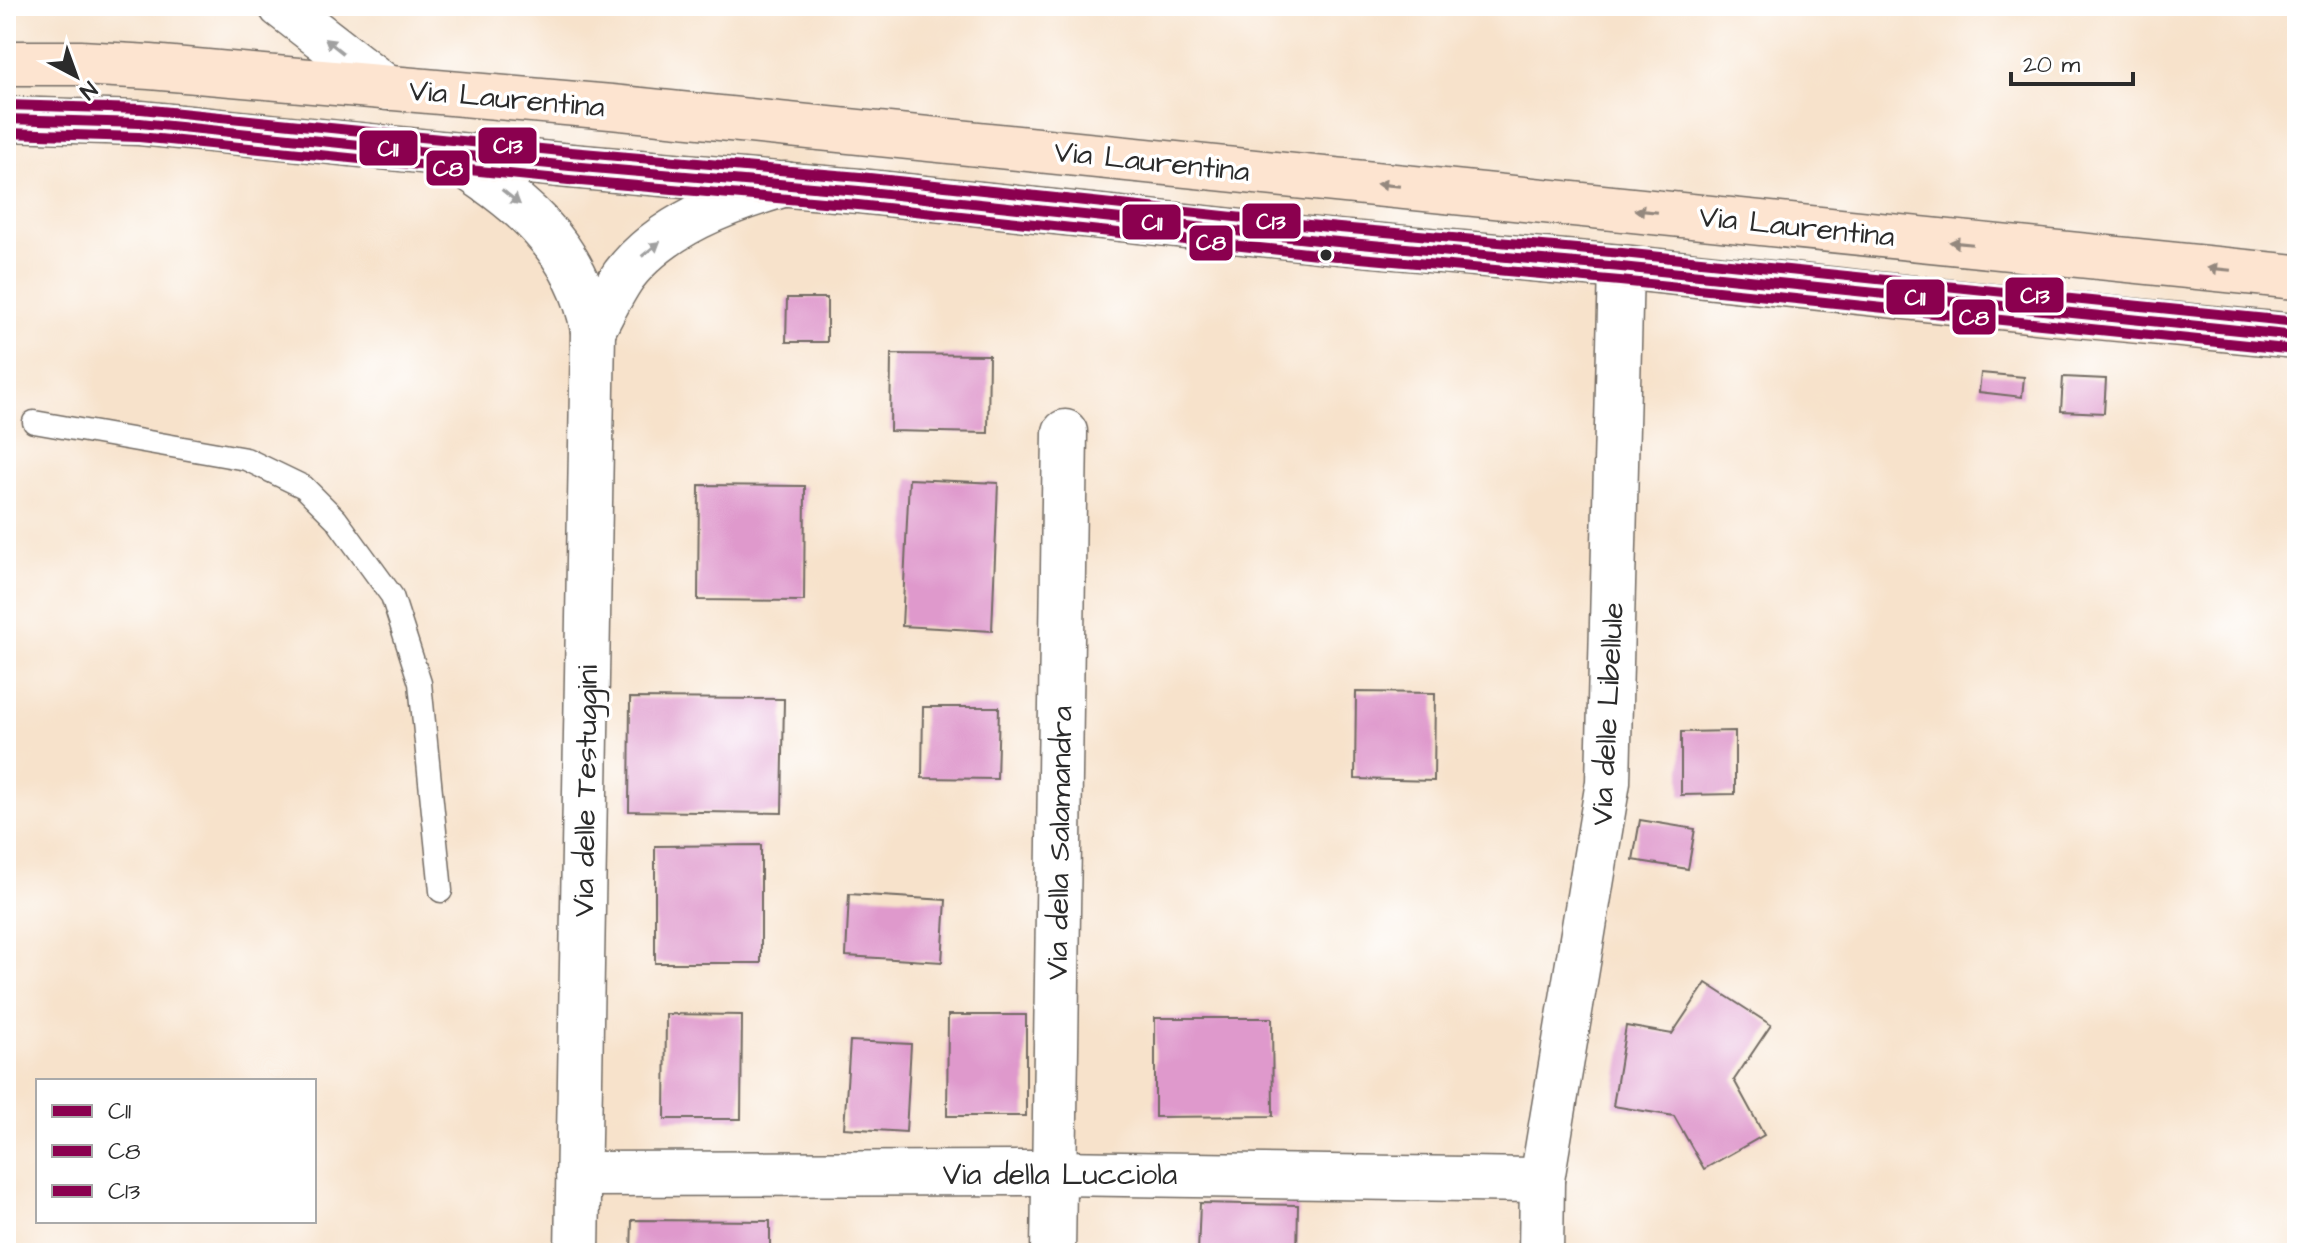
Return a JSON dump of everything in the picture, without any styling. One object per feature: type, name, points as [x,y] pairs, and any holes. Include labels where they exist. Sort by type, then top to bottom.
[{"type":"main road","name":"Via Laurentina","points":[[6,63],[150,67],[657,112],[2297,277]]},
{"type":"main road","name":"Via Laurentina","points":[[6,119],[140,123],[786,184],[1327,241],[1621,267],[2297,336]]},
{"type":"street","points":[[281,6],[387,88]]},
{"type":"street","points":[[446,154],[502,190],[537,221],[578,282],[593,330]]},
{"type":"street","points":[[593,330],[622,278],[658,242],[723,205],[786,184]]},
{"type":"street","name":"Via delle Libellule","points":[[1541,1253],[1542,1180],[1608,782],[1621,267]]},
{"type":"street","name":"Via delle Testuggini","points":[[577,1253],[593,330]]},
{"type":"street","name":"Via della Salamandra","points":[[1053,1253],[1065,432]]},
{"type":"street","name":"Via della Lucciola","points":[[578,1174],[1054,1173],[1542,1180]]},
{"type":"lane","points":[[34,422],[246,459],[304,487],[336,519],[392,596],[420,683],[441,891]]},
{"type":"building","points":[[787,298],[827,298],[827,342],[786,342]]},
{"type":"building","points":[[891,354],[989,355],[988,433],[890,431]]},
{"type":"building","points":[[1981,373],[2024,377],[2022,397],[1979,392]]},
{"type":"building","points":[[2063,377],[2106,379],[2104,413],[2061,411]]},
{"type":"building","points":[[909,479],[998,483],[992,631],[902,626]]},
{"type":"building","points":[[699,485],[805,486],[804,601],[698,600]]},
{"type":"building","points":[[1356,692],[1435,693],[1434,781],[1355,779]]},
{"type":"building","points":[[630,698],[784,699],[782,813],[629,811]]},
{"type":"building","points":[[923,707],[999,707],[997,779],[922,778]]},
{"type":"building","points":[[1735,731],[1735,794],[1681,795],[1681,732]]},
{"type":"building","points":[[1640,820],[1695,829],[1688,869],[1633,860]]},
{"type":"building","points":[[761,845],[761,963],[655,963],[655,846]]},
{"type":"building","points":[[849,894],[946,900],[942,962],[846,956]]},
{"type":"building","points":[[1706,983],[1771,1025],[1734,1080],[1764,1135],[1704,1169],[1674,1116],[1613,1106],[1626,1026],[1672,1034]]},
{"type":"building","points":[[666,1014],[742,1015],[741,1119],[665,1119]]},
{"type":"building","points":[[948,1015],[1026,1015],[1026,1116],[947,1116]]},
{"type":"building","points":[[1155,1018],[1272,1018],[1273,1116],[1155,1117]]},
{"type":"building","points":[[850,1041],[911,1044],[906,1132],[844,1128]]},
{"type":"building","points":[[1200,1203],[1298,1205],[1297,1253],[1198,1253]]},
{"type":"building","points":[[632,1220],[770,1221],[770,1253],[631,1253]]},
{"type":"building","points":[[854,1249],[909,1250],[909,1253],[854,1253]]},
{"type":"building","points":[[1494,1249],[1494,1253],[1465,1253],[1465,1251]]},
{"type":"transit line","name":"C13","points":[[6,105],[141,109],[860,177],[1328,227],[1622,253],[2297,322]]},
{"type":"transit line","name":"C11","points":[[6,119],[140,123],[859,191],[1327,241],[1621,267],[2297,336]]},
{"type":"transit line","name":"C8","points":[[6,133],[139,137],[858,205],[1326,255],[1620,281],[2296,350]]}]
